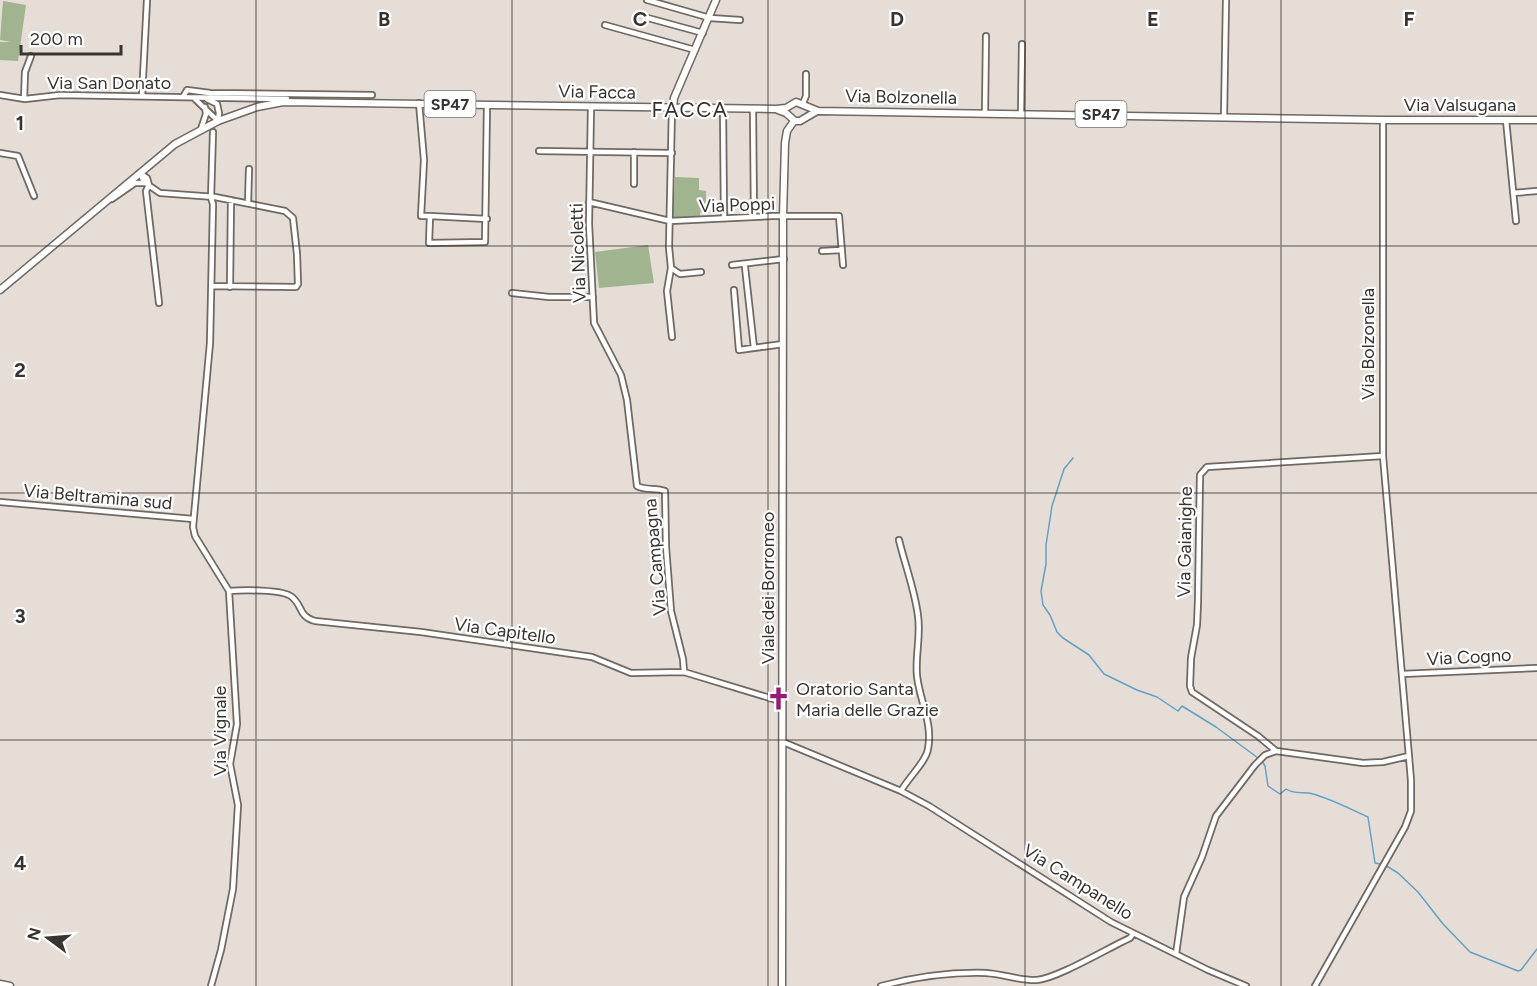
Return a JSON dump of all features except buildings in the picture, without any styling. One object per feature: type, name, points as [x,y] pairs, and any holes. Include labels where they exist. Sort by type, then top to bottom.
[{"type":"main road","points":[[672,108],[716,0]]},
{"type":"main road","points":[[677,93],[681,108]]},
{"type":"main road","name":"Via Facca","points":[[218,121],[270,104],[310,101],[776,110],[790,106]]},
{"type":"main road","name":"SP47","points":[[790,106],[796,102],[805,105]]},
{"type":"main road","points":[[805,105],[807,116]]},
{"type":"main road","name":"Via Bolzonella","points":[[805,105],[818,111],[1383,120]]},
{"type":"main road","points":[[789,115],[790,106]]},
{"type":"main road","name":"Via Facca","points":[[776,110],[789,115]]},
{"type":"main road","name":"Via Bolzonella","points":[[794,121],[800,121],[818,111]]},
{"type":"main road","name":"SP47","points":[[789,115],[794,121]]},
{"type":"main road","name":"Via Valsugana","points":[[1383,120],[1537,120]]},
{"type":"main road","name":"SP47","points":[[0,290],[168,150],[218,121]]},
{"type":"main road","points":[[783,344],[785,143],[794,121]]},
{"type":"main road","name":"Viale dei Borromeo","points":[[782,986],[783,344]]},
{"type":"main road","points":[[0,984],[10,986]]},
{"type":"street","points":[[142,96],[147,0]]},
{"type":"street","points":[[647,0],[710,18],[740,20]]},
{"type":"street","points":[[1224,117],[1226,0]]},
{"type":"street","points":[[648,18],[703,33]]},
{"type":"street","points":[[605,25],[695,50]]},
{"type":"street","points":[[985,113],[986,36]]},
{"type":"street","points":[[1021,113],[1022,45]]},
{"type":"street","name":"Via San Donato","points":[[24,99],[25,72],[31,56]]},
{"type":"street","points":[[805,105],[806,75]]},
{"type":"street","points":[[183,97],[187,90],[220,93],[372,95]]},
{"type":"street","name":"Via San Donato","points":[[0,96],[24,99],[60,95],[310,101]]},
{"type":"street","name":"Via San Donato","points":[[194,98],[218,121]]},
{"type":"street","points":[[205,98],[217,104],[218,121]]},
{"type":"street","points":[[418,103],[424,160],[421,216],[487,219]]},
{"type":"street","points":[[430,216],[429,243],[483,244],[486,240],[487,105]]},
{"type":"street","points":[[201,129],[206,114],[205,107]]},
{"type":"street","name":"Via Nicoletti","points":[[591,107],[589,202],[596,329],[621,375],[625,391]]},
{"type":"street","points":[[672,108],[671,268],[668,291],[672,337]]},
{"type":"street","points":[[723,109],[724,219]]},
{"type":"street","points":[[753,109],[754,217]]},
{"type":"street","name":"Via Bolzonella","points":[[1315,986],[1394,848],[1411,811],[1412,793],[1383,456],[1383,120]]},
{"type":"street","points":[[1506,120],[1516,221]]},
{"type":"street","points":[[193,519],[197,499],[208,381],[212,286],[213,132]]},
{"type":"street","points":[[159,303],[146,191],[149,169],[168,150]]},
{"type":"street","points":[[540,151],[672,153]]},
{"type":"street","points":[[634,152],[634,183]]},
{"type":"street","points":[[0,153],[18,156],[34,196]]},
{"type":"street","points":[[248,203],[249,170]]},
{"type":"street","points":[[140,173],[160,193],[248,203],[285,210],[293,218],[298,284],[293,288],[212,286]]},
{"type":"street","points":[[110,199],[135,183],[147,182]]},
{"type":"street","points":[[1513,193],[1537,191]]},
{"type":"street","points":[[230,287],[231,200]]},
{"type":"street","name":"Via Poppi","points":[[589,202],[670,221],[839,216],[843,265]]},
{"type":"street","points":[[822,251],[842,250]]},
{"type":"street","points":[[732,265],[784,259]]},
{"type":"street","points":[[745,267],[754,348]]},
{"type":"street","points":[[671,268],[680,274],[701,272]]},
{"type":"street","points":[[734,290],[739,350],[783,344]]},
{"type":"street","points":[[512,293],[549,297],[593,297]]},
{"type":"street","name":"Via Campagna","points":[[625,391],[636,486],[642,489],[665,491],[671,611],[684,672]]},
{"type":"street","name":"Via Gaianighe","points":[[1276,751],[1258,736],[1192,692],[1190,686],[1191,658],[1197,625],[1200,475],[1207,467],[1383,456]]},
{"type":"street","name":"Via Beltramina sud","points":[[0,502],[193,519]]},
{"type":"street","name":"Via Vignale","points":[[193,519],[195,536],[230,591],[237,724],[230,764],[238,805],[233,889],[211,986]]},
{"type":"street","points":[[899,540],[919,617],[916,648],[918,676],[929,719],[928,751],[901,791]]},
{"type":"street","name":"Via Capitello","points":[[230,591],[286,594],[294,598],[303,615],[315,621],[421,632],[592,657],[631,673],[684,672],[783,702]]},
{"type":"street","name":"Via Cogno","points":[[1402,674],[1537,668]]},
{"type":"street","name":"Via Campanello","points":[[783,742],[901,791],[929,806],[1111,922],[1246,986]]},
{"type":"street","points":[[1176,954],[1184,897],[1202,857],[1212,825],[1221,809],[1265,755],[1276,751],[1363,763],[1383,762],[1409,756]]},
{"type":"street","points":[[881,986],[922,977],[965,973],[1036,980],[1057,974],[1130,938],[1133,934]]},
{"type":"green space","points":[[3,1],[26,5],[18,61],[0,60],[0,42],[11,42],[0,40]]},
{"type":"green space","points":[[675,177],[699,178],[699,190],[706,191],[706,214],[700,212],[700,218],[673,217]]},
{"type":"green space","points":[[648,245],[654,283],[599,288],[595,252]]},
{"type":"waterway","points":[[1073,458],[1064,469],[1052,506],[1041,591],[1043,605],[1057,632],[1089,655],[1104,674],[1157,697],[1178,711],[1182,706],[1216,727],[1258,758]]},
{"type":"waterway","points":[[1262,761],[1268,786],[1280,794],[1286,789],[1309,793],[1332,800],[1368,817],[1375,863],[1380,864]]},
{"type":"waterway","points":[[1385,865],[1398,873],[1418,892],[1443,924],[1470,952],[1518,971],[1537,949]]},
{"type":"place","name":"Oratorio Santa Maria delle Grazie","points":[[778,699]]},
{"type":"district","name":"FACCA","points":[[690,110]]}]
